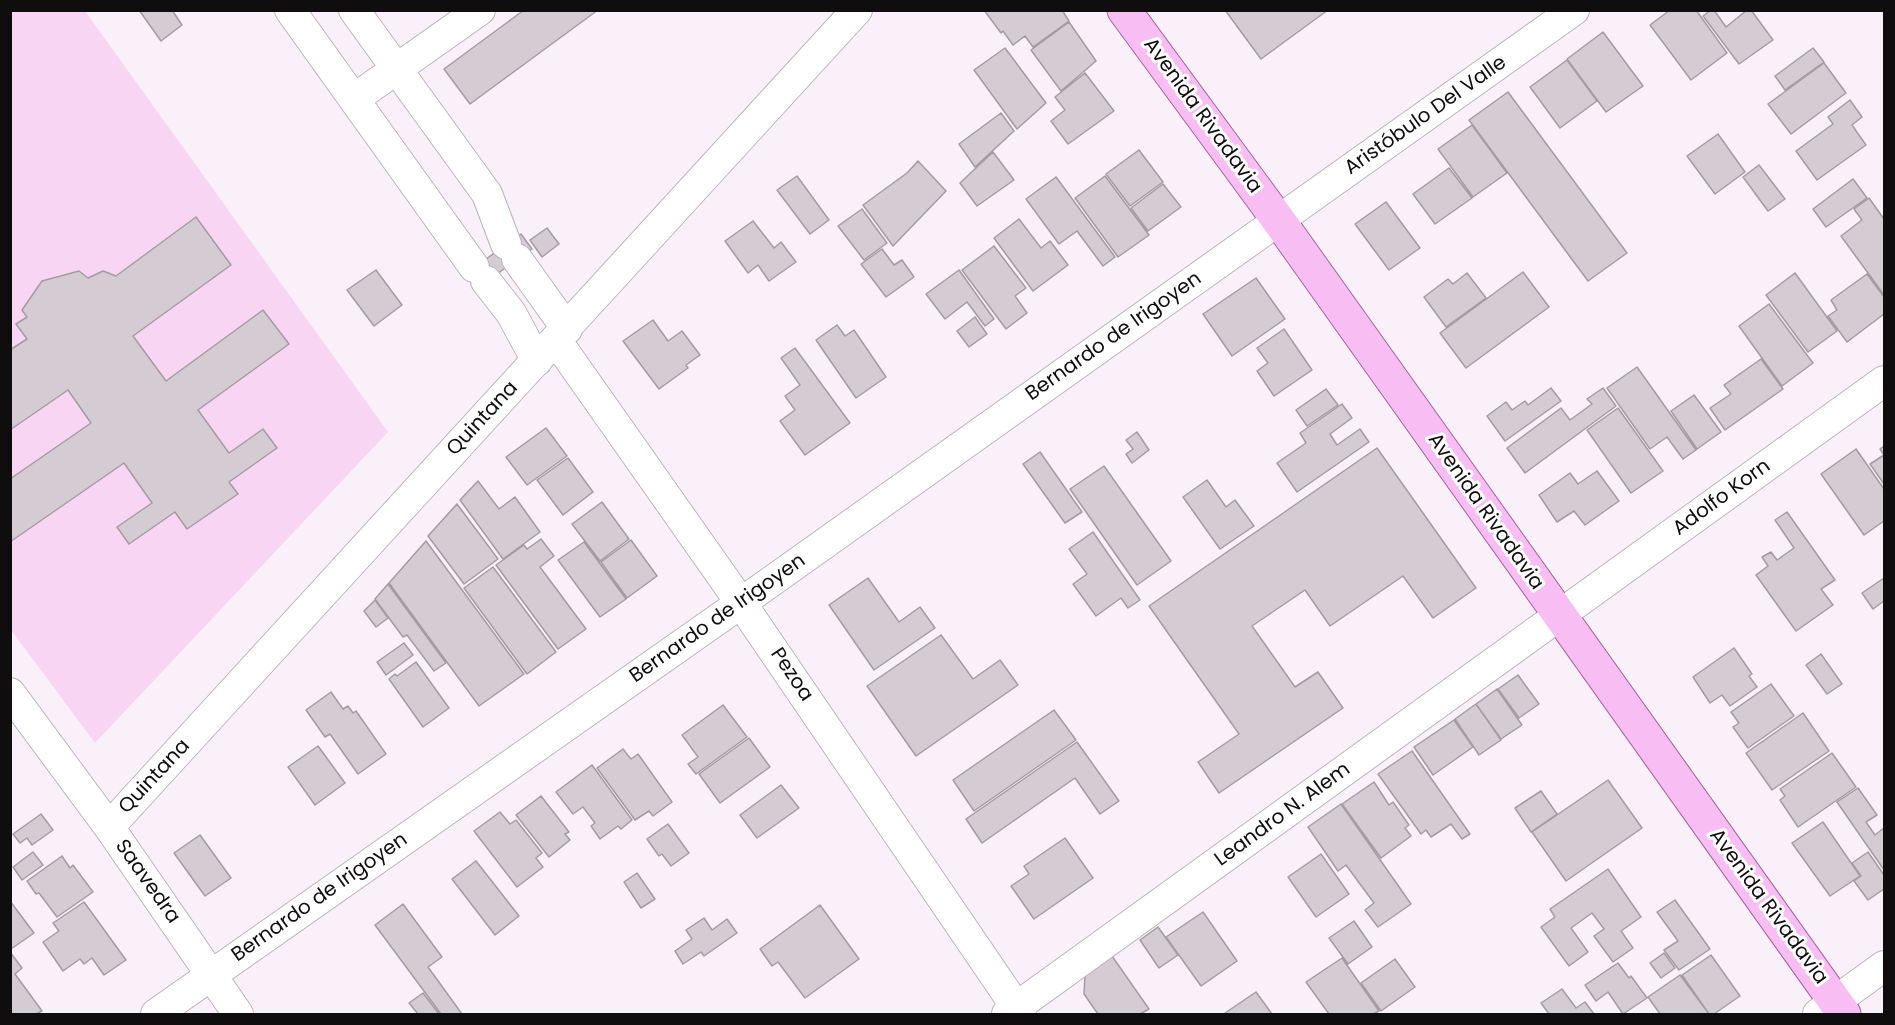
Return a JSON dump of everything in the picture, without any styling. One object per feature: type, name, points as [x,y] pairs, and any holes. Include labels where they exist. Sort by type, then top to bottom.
[{"type":"main road","name":"Avenida Rivadavia","points":[[1124,10],[1279,220],[1559,616],[1833,1010]]},
{"type":"street","points":[[290,10],[480,274],[511,313],[553,343]]},
{"type":"street","points":[[354,10],[487,194],[553,343]]},
{"type":"street","points":[[354,99],[480,10]]},
{"type":"street","name":"Quintana","points":[[109,827],[857,10]]},
{"type":"street","name":"Aristóbulo Del Valle","points":[[1279,220],[1574,10]]},
{"type":"street","name":"Bernardo de Irigoyen","points":[[156,1014],[741,603],[1279,220]]},
{"type":"street","name":"Pezoa","points":[[553,343],[741,603],[1015,1012]]},
{"type":"street","name":"Adolfo Korn","points":[[1559,616],[1884,381]]},
{"type":"street","name":"Leandro N. Alem","points":[[1015,1012],[1559,616]]},
{"type":"street","name":"Saavedra","points":[[10,693],[109,827],[238,1014]]},
{"type":"street","points":[[1833,1010],[1884,966]]},
{"type":"shaded area","points":[[11,11],[85,11],[388,432],[95,743],[11,630],[11,542],[124,463],[152,503],[117,527],[175,512],[188,529],[237,494],[229,482],[276,447],[262,429],[229,453],[198,410],[288,343],[263,310],[166,381],[133,336],[231,265],[195,217],[116,276],[103,271],[88,278],[79,271],[42,281],[22,310],[27,317],[16,324],[27,339],[11,350]]},
{"type":"shaded area","points":[[68,390],[91,423],[11,479],[11,430]]},
{"type":"building","points":[[139,10],[172,10],[182,25],[161,41]]},
{"type":"building","points":[[524,10],[598,10],[470,104],[444,69]]},
{"type":"building","points":[[984,10],[1062,10],[1069,21],[1033,47],[1025,36],[1013,45]]},
{"type":"building","points":[[1225,10],[1328,10],[1261,59]]},
{"type":"building","points":[[1670,10],[1696,10],[1727,53],[1691,80],[1650,25]]},
{"type":"building","points":[[1714,10],[1726,27],[1747,10],[1751,10],[1773,40],[1739,64],[1703,16]]},
{"type":"building","points":[[1069,22],[1096,61],[1061,91],[1031,50]]},
{"type":"building","points":[[1603,32],[1643,86],[1606,112],[1567,59]]},
{"type":"building","points":[[1005,48],[1046,103],[1017,129],[974,70]]},
{"type":"building","points":[[1813,48],[1824,62],[1785,90],[1775,76]]},
{"type":"building","points":[[1567,60],[1597,101],[1560,128],[1530,87]]},
{"type":"building","points":[[1824,63],[1846,93],[1791,134],[1768,104]]},
{"type":"building","points":[[1085,73],[1114,111],[1068,144],[1051,121],[1065,110],[1055,97]]},
{"type":"building","points":[[1508,92],[1627,253],[1588,281],[1469,120]]},
{"type":"building","points":[[1850,100],[1862,117],[1852,125],[1866,145],[1817,180],[1796,151],[1833,124],[1828,117]]},
{"type":"building","points":[[1001,113],[1014,131],[975,167],[959,144]]},
{"type":"building","points":[[1472,125],[1507,173],[1473,197],[1438,149]]},
{"type":"building","points":[[1718,134],[1745,172],[1715,194],[1687,156]]},
{"type":"building","points":[[1139,150],[1163,182],[1130,206],[1106,174]]},
{"type":"building","points":[[993,152],[1014,180],[977,206],[960,183]]},
{"type":"building","points":[[918,161],[946,191],[893,246],[863,205],[907,173]]},
{"type":"building","points":[[1759,165],[1785,199],[1768,211],[1743,177]]},
{"type":"building","points":[[1449,168],[1472,198],[1435,224],[1413,194]]},
{"type":"building","points":[[797,176],[829,220],[810,234],[777,190]]},
{"type":"building","points":[[1105,176],[1149,235],[1118,257],[1075,198]]},
{"type":"building","points":[[1056,177],[1115,257],[1103,266],[1077,231],[1059,244],[1026,199]]},
{"type":"building","points":[[1853,179],[1867,198],[1826,227],[1813,209]]},
{"type":"building","points":[[1163,184],[1181,207],[1148,231],[1131,208]]},
{"type":"building","points":[[1869,198],[1884,219],[1884,295],[1841,236],[1862,220],[1854,209]]},
{"type":"building","points":[[1386,202],[1420,248],[1389,270],[1355,224]]},
{"type":"building","points":[[862,209],[887,243],[864,260],[838,226]]},
{"type":"building","points":[[196,217],[231,265],[133,336],[166,381],[263,310],[289,344],[198,410],[229,453],[263,429],[277,448],[229,482],[238,494],[187,529],[175,512],[129,544],[117,527],[152,503],[124,463],[10,542],[10,479],[91,423],[68,390],[10,430],[10,350],[27,339],[16,324],[27,317],[22,310],[42,281],[79,271],[88,278],[103,271],[116,276]]},
{"type":"building","points":[[1019,219],[1041,248],[1050,241],[1068,265],[1033,291],[994,238]]},
{"type":"building","points":[[753,221],[774,248],[781,242],[796,262],[769,281],[758,265],[748,273],[725,241]]},
{"type":"building","points":[[547,228],[559,244],[542,257],[530,240]]},
{"type":"building","points":[[521,234],[532,249],[476,289],[465,274]]},
{"type":"building","points":[[994,246],[1026,288],[1015,296],[1027,313],[1006,329],[962,270]]},
{"type":"building","points":[[882,249],[894,265],[902,260],[914,277],[886,297],[861,264]]},
{"type":"building","points":[[376,270],[402,305],[374,326],[347,290]]},
{"type":"building","points":[[959,270],[994,319],[985,326],[967,302],[945,319],[926,294]]},
{"type":"building","points":[[1523,272],[1549,307],[1466,368],[1440,333]]},
{"type":"building","points":[[1467,273],[1486,298],[1446,327],[1424,297],[1448,279],[1453,284]]},
{"type":"building","points":[[1795,273],[1837,331],[1808,352],[1766,295]]},
{"type":"building","points":[[1867,274],[1884,297],[1884,314],[1847,342],[1828,316],[1837,310],[1831,300]]},
{"type":"building","points":[[1256,278],[1285,319],[1232,356],[1203,314]]},
{"type":"building","points":[[1769,304],[1813,363],[1782,386],[1739,326]]},
{"type":"building","points":[[975,317],[987,334],[969,347],[957,331]]},
{"type":"building","points":[[653,320],[668,341],[682,331],[700,355],[686,365],[688,368],[659,389],[623,341]]},
{"type":"building","points":[[837,325],[845,336],[854,330],[886,377],[856,398],[816,340]]},
{"type":"building","points":[[1284,329],[1312,370],[1274,396],[1257,371],[1268,363],[1257,348]]},
{"type":"building","points":[[795,348],[850,423],[805,455],[780,421],[795,410],[785,396],[800,385],[781,358]]},
{"type":"building","points":[[1761,359],[1783,389],[1725,430],[1710,408],[1731,394],[1724,385]]},
{"type":"building","points":[[1637,367],[1696,450],[1683,459],[1667,437],[1650,449],[1607,388]]},
{"type":"building","points":[[1551,388],[1561,401],[1505,441],[1487,416],[1506,402],[1512,410],[1525,401],[1528,405]]},
{"type":"building","points":[[1603,388],[1616,406],[1525,473],[1507,448],[1561,408],[1570,420],[1592,404],[1587,399]]},
{"type":"building","points":[[1326,389],[1338,405],[1307,426],[1296,410]]},
{"type":"building","points":[[1694,395],[1721,432],[1697,449],[1671,411]]},
{"type":"building","points":[[1342,404],[1352,418],[1330,434],[1337,445],[1360,429],[1369,442],[1297,492],[1277,463],[1306,443],[1300,433]]},
{"type":"building","points":[[1618,408],[1663,471],[1631,493],[1587,430]]},
{"type":"building","points":[[546,428],[567,456],[527,485],[506,457]]},
{"type":"building","points":[[1137,432],[1149,450],[1132,463],[1126,454],[1133,449],[1126,440]]},
{"type":"building","points":[[1377,448],[1476,588],[1433,618],[1403,576],[1330,626],[1305,590],[1252,626],[1295,687],[1318,672],[1343,708],[1219,793],[1198,762],[1239,734],[1149,606]]},
{"type":"building","points":[[1856,449],[1884,489],[1884,521],[1864,535],[1821,474]]},
{"type":"building","points":[[1040,452],[1082,512],[1065,523],[1023,464]]},
{"type":"building","points":[[1884,455],[1884,484],[1870,464]]},
{"type":"building","points":[[568,458],[593,492],[563,515],[537,480]]},
{"type":"building","points":[[1104,466],[1171,561],[1137,585],[1070,489]]},
{"type":"building","points":[[1597,471],[1619,501],[1585,525],[1574,511],[1557,522],[1539,495],[1570,473],[1578,484]]},
{"type":"building","points":[[1207,480],[1226,507],[1235,500],[1254,526],[1220,549],[1183,497]]},
{"type":"building","points":[[478,481],[499,509],[515,497],[540,532],[503,559],[460,500]]},
{"type":"building","points":[[602,502],[629,539],[600,561],[572,524]]},
{"type":"building","points":[[457,504],[498,559],[464,584],[428,536]]},
{"type":"building","points":[[1787,512],[1835,580],[1821,589],[1833,605],[1796,631],[1756,575],[1768,566],[1762,557],[1771,552],[1777,560],[1794,548],[1775,520]]},
{"type":"building","points":[[1093,532],[1140,600],[1128,608],[1121,598],[1096,616],[1073,584],[1087,574],[1069,549]]},
{"type":"building","points":[[541,539],[554,556],[540,567],[586,629],[558,649],[496,565],[524,545],[527,549]]},
{"type":"building","points":[[631,540],[657,576],[627,598],[601,562]]},
{"type":"building","points":[[426,541],[524,674],[479,706],[389,583]]},
{"type":"building","points":[[584,542],[626,599],[600,617],[558,560]]},
{"type":"building","points":[[493,567],[556,652],[527,674],[464,588]]},
{"type":"building","points":[[868,578],[899,622],[920,607],[935,628],[874,670],[829,605]]},
{"type":"building","points":[[1884,578],[1884,601],[1873,609],[1862,593]]},
{"type":"building","points":[[388,584],[446,663],[434,671],[407,635],[403,637],[375,599]]},
{"type":"building","points":[[375,600],[388,618],[376,627],[364,611]]},
{"type":"building","points":[[941,635],[973,679],[1000,660],[1018,685],[916,756],[867,686]]},
{"type":"building","points":[[404,643],[413,655],[386,675],[377,662]]},
{"type":"building","points":[[1734,648],[1752,674],[1749,676],[1757,687],[1730,706],[1722,695],[1710,703],[1693,677]]},
{"type":"building","points":[[1821,654],[1842,684],[1827,694],[1806,665]]},
{"type":"building","points":[[416,662],[449,708],[423,727],[389,679]]},
{"type":"building","points":[[1518,675],[1539,704],[1519,718],[1498,689]]},
{"type":"building","points":[[1771,684],[1794,716],[1748,748],[1733,727],[1739,723],[1731,712]]},
{"type":"building","points":[[1497,689],[1522,725],[1501,739],[1476,704]]},
{"type":"building","points":[[331,692],[343,709],[348,706],[353,713],[356,711],[386,754],[358,774],[330,734],[325,737],[306,710]]},
{"type":"building","points":[[1476,704],[1501,740],[1479,755],[1455,719]]},
{"type":"building","points":[[723,705],[747,737],[696,774],[688,764],[698,757],[682,735]]},
{"type":"building","points":[[1054,710],[1076,740],[974,811],[953,780]]},
{"type":"building","points":[[1803,713],[1829,751],[1772,790],[1746,753]]},
{"type":"building","points":[[1454,720],[1473,747],[1433,775],[1414,747]]},
{"type":"building","points":[[749,738],[770,767],[720,803],[699,774]]},
{"type":"building","points":[[1077,742],[1119,801],[1100,814],[1075,778],[982,843],[966,819]]},
{"type":"building","points":[[318,746],[345,783],[315,805],[288,767]]},
{"type":"building","points":[[623,749],[631,759],[638,754],[672,802],[653,816],[649,811],[635,820],[597,768]]},
{"type":"building","points":[[1412,751],[1470,834],[1462,839],[1451,824],[1431,837],[1426,830],[1421,834],[1378,774]]},
{"type":"building","points":[[1832,753],[1856,787],[1798,827],[1780,800],[1785,796],[1780,789]]},
{"type":"building","points":[[592,765],[632,820],[621,829],[618,826],[600,839],[591,826],[595,823],[583,807],[573,814],[556,792]]},
{"type":"building","points":[[1608,780],[1642,828],[1566,881],[1532,832]]},
{"type":"building","points":[[1374,782],[1389,805],[1393,802],[1409,825],[1405,828],[1411,836],[1381,858],[1342,804]]},
{"type":"building","points":[[781,785],[799,808],[757,838],[740,815]]},
{"type":"building","points":[[1858,788],[1877,815],[1866,822],[1875,835],[1884,828],[1884,870],[1837,802]]},
{"type":"building","points":[[1541,791],[1557,814],[1531,832],[1515,808]]},
{"type":"building","points":[[541,796],[569,832],[565,834],[570,840],[549,857],[516,815]]},
{"type":"building","points":[[1341,804],[1411,904],[1378,927],[1365,910],[1374,903],[1346,865],[1338,871],[1308,827]]},
{"type":"building","points":[[500,812],[510,824],[516,820],[542,853],[536,858],[543,867],[517,887],[474,831]]},
{"type":"building","points":[[41,814],[53,830],[32,845],[27,838],[20,843],[13,834]]},
{"type":"building","points":[[1823,822],[1860,876],[1830,896],[1792,843]]},
{"type":"building","points":[[668,824],[689,853],[671,866],[662,854],[659,856],[647,839]]},
{"type":"building","points":[[200,835],[231,878],[205,896],[174,853]]},
{"type":"building","points":[[1065,838],[1093,878],[1034,919],[1011,886],[1029,874],[1024,866]]},
{"type":"building","points":[[33,852],[43,865],[22,880],[13,867]]},
{"type":"building","points":[[1868,852],[1884,875],[1884,889],[1868,900],[1854,881],[1861,876],[1852,863]]},
{"type":"building","points":[[1321,854],[1349,894],[1316,917],[1288,877]]},
{"type":"building","points":[[62,856],[70,868],[73,865],[93,892],[57,917],[27,881]]},
{"type":"building","points":[[476,861],[519,916],[495,935],[452,879]]},
{"type":"building","points":[[1608,869],[1641,917],[1621,931],[1633,948],[1613,962],[1594,936],[1604,929],[1592,913],[1571,928],[1588,952],[1569,966],[1541,927],[1555,917],[1550,909]]},
{"type":"building","points":[[637,873],[655,899],[641,908],[624,882]]},
{"type":"building","points":[[1675,900],[1710,949],[1679,970],[1664,950],[1678,941],[1657,912]]},
{"type":"building","points":[[10,901],[34,933],[11,949],[10,947]]},
{"type":"building","points":[[84,902],[126,960],[104,975],[92,958],[84,964],[80,959],[63,971],[43,942],[59,931],[53,923]]},
{"type":"building","points":[[403,904],[442,957],[428,967],[462,1014],[441,1014],[375,925]]},
{"type":"building","points":[[820,905],[859,959],[805,998],[778,962],[772,966],[760,949]]},
{"type":"building","points":[[1203,912],[1237,961],[1201,986],[1166,937]]},
{"type":"building","points":[[704,918],[712,930],[727,919],[737,933],[704,956],[701,952],[683,964],[675,951],[692,939],[686,930]]},
{"type":"building","points":[[1354,921],[1372,947],[1348,964],[1329,938]]},
{"type":"building","points":[[1158,927],[1178,955],[1159,968],[1140,940]]},
{"type":"building","points":[[10,952],[22,968],[15,974],[42,1011],[36,1014],[10,1014]]},
{"type":"building","points":[[1664,953],[1675,968],[1661,978],[1650,963]]},
{"type":"building","points":[[1711,955],[1740,996],[1714,1014],[1709,1014],[1682,975]]},
{"type":"building","points":[[1112,956],[1149,1009],[1140,1014],[1098,1014],[1084,994],[1085,974]]},
{"type":"building","points":[[1342,958],[1379,1011],[1373,1014],[1329,1014],[1306,982]]},
{"type":"building","points":[[1395,959],[1415,987],[1381,1011],[1361,983]]},
{"type":"building","points":[[1618,963],[1647,998],[1623,1014],[1608,992],[1596,1001],[1585,985]]},
{"type":"building","points":[[1680,975],[1709,1014],[1660,1014],[1648,997]]},
{"type":"building","points":[[1562,989],[1576,1008],[1585,1002],[1594,1014],[1549,1014],[1541,1003]]},
{"type":"building","points":[[1256,992],[1272,1014],[1225,1013]]},
{"type":"building","points":[[423,993],[439,1014],[418,1014],[409,1003]]}]
